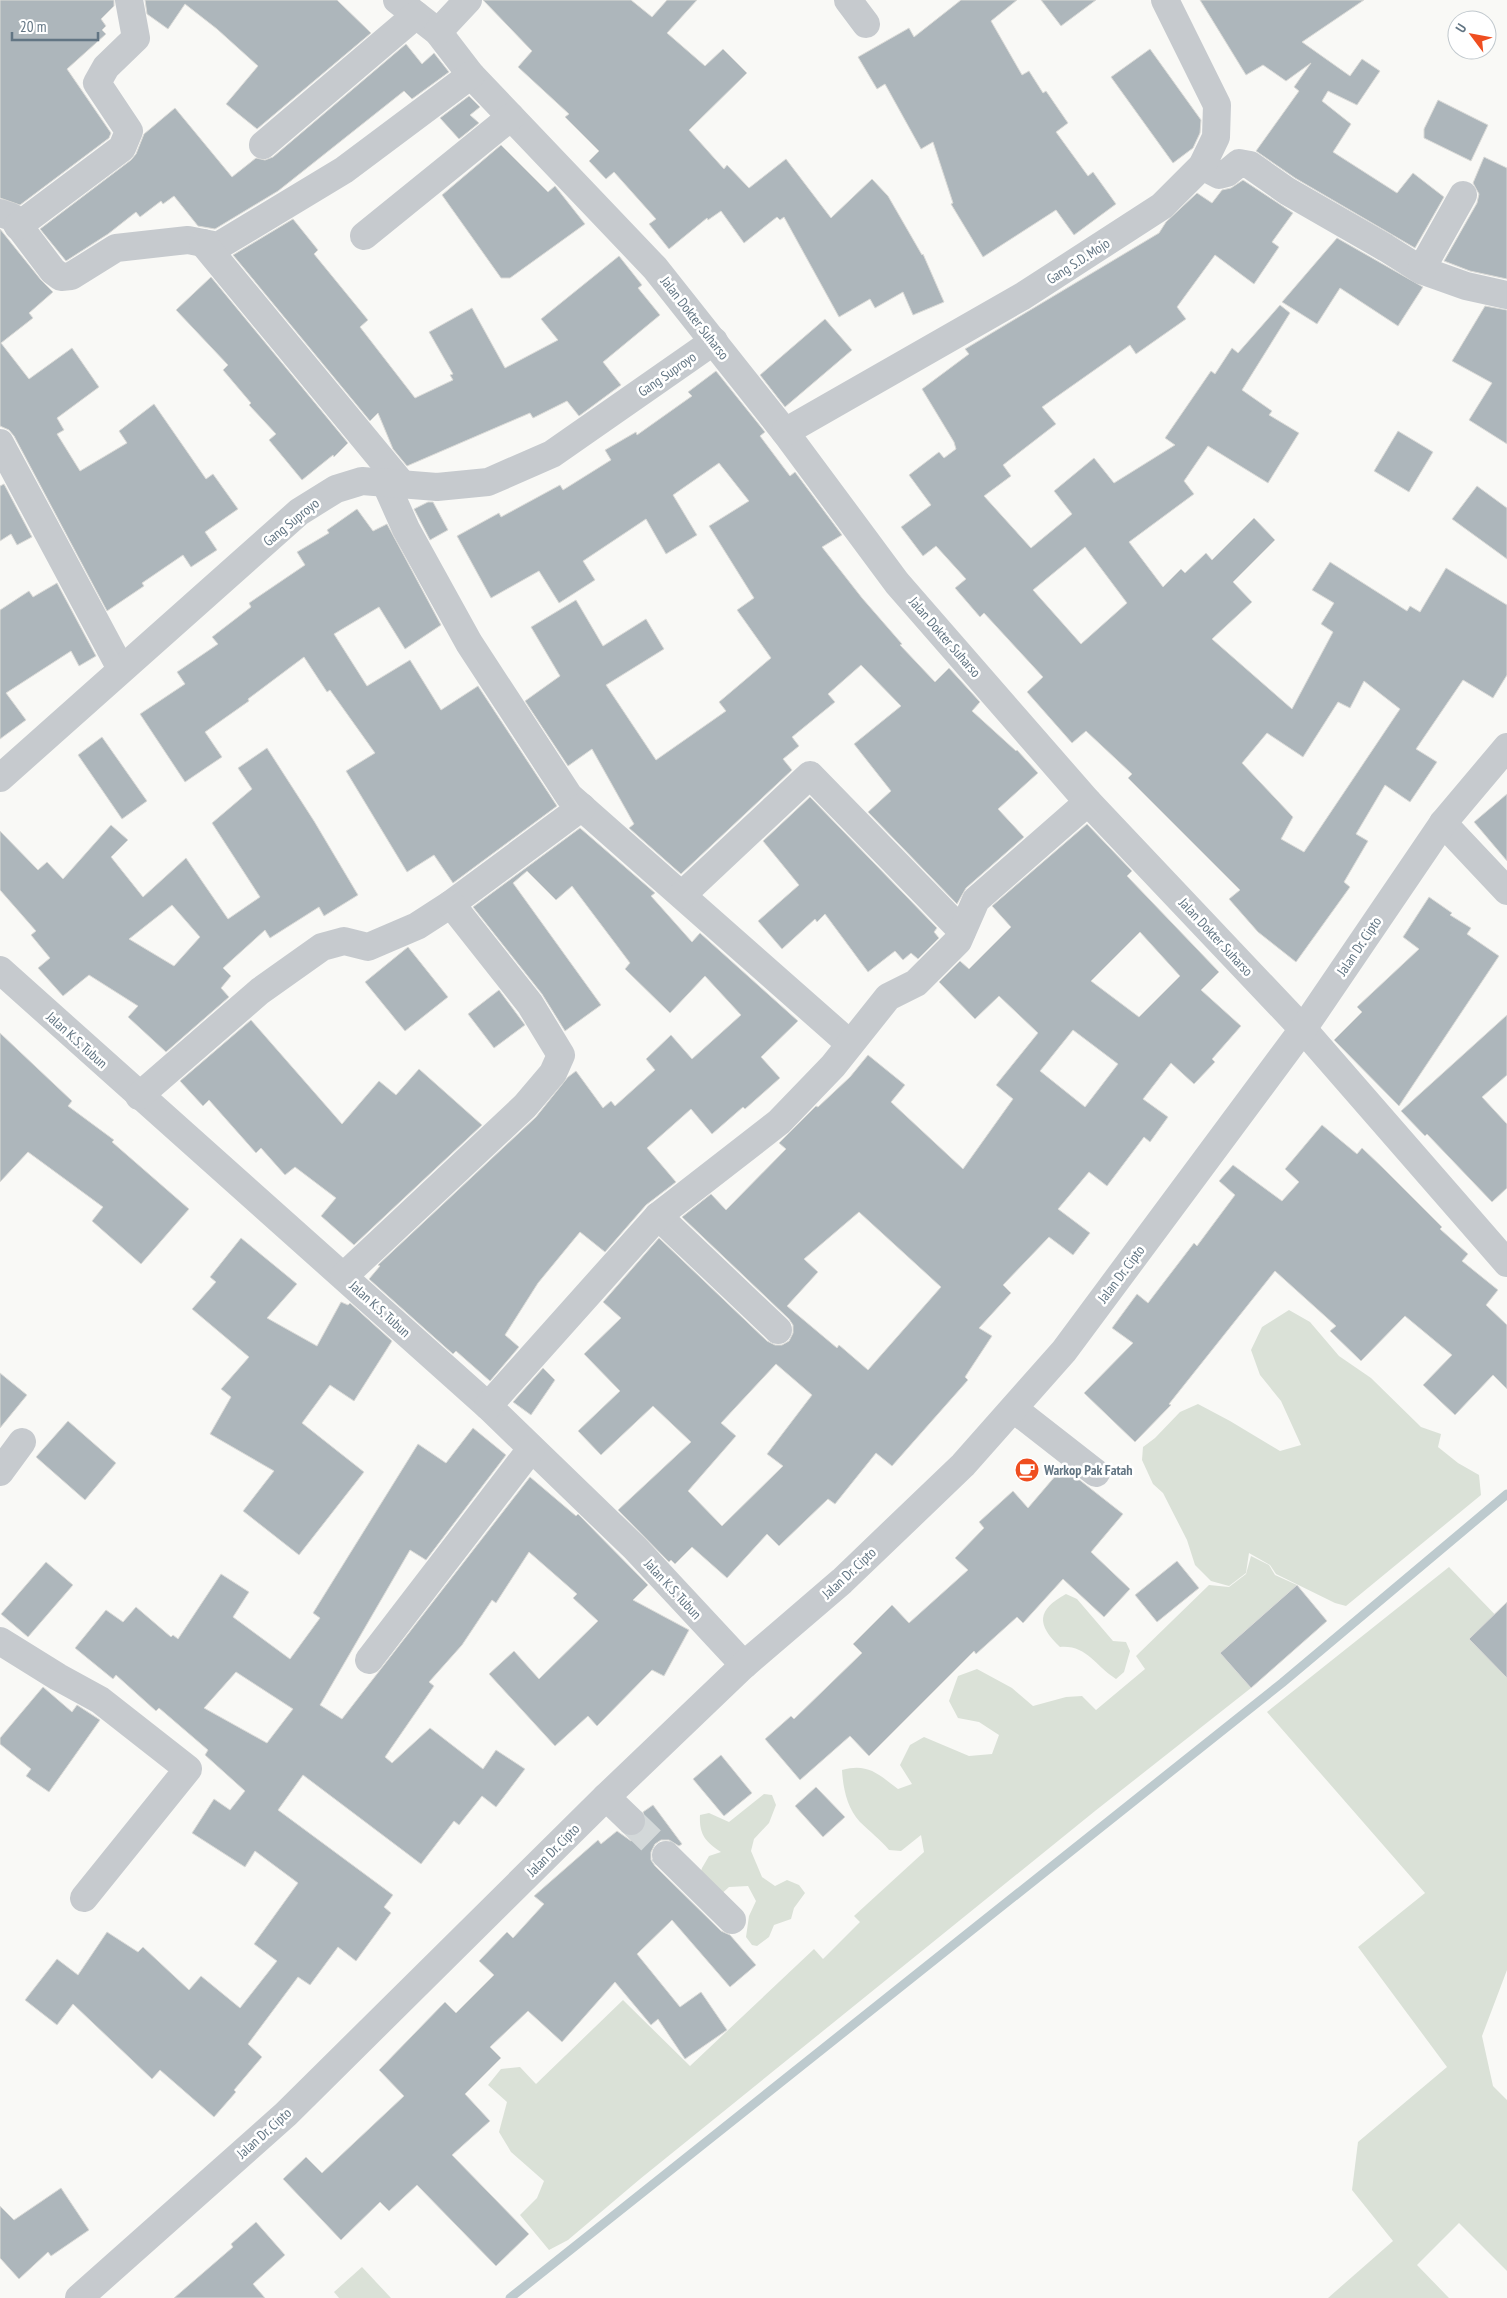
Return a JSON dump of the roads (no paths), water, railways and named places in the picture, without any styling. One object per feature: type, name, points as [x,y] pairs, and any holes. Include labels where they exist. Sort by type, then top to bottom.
[{"type":"street","points":[[129,0],[136,38],[106,67],[97,83],[129,132],[122,148],[9,219],[53,271],[61,277],[71,276],[116,248],[188,240],[218,246],[344,170],[471,75]]},
{"type":"street","points":[[438,32],[468,0]]},
{"type":"street","points":[[848,0],[866,24]]},
{"type":"street","name":"Gang S.D. Mojo","points":[[785,432],[1032,290],[1162,206],[1202,166],[1216,137],[1217,106],[1165,0]]},
{"type":"street","points":[[263,145],[407,7]]},
{"type":"street","name":"Jalan Dokter Suharso","points":[[407,7],[438,32],[471,75],[655,268],[785,432],[897,583],[1088,802],[1303,1029],[1507,1263]]},
{"type":"street","points":[[364,236],[511,117]]},
{"type":"street","points":[[1202,166],[1219,175],[1227,173],[1239,163],[1250,165],[1287,191],[1421,270],[1466,286],[1507,295]]},
{"type":"street","points":[[1421,270],[1463,195]]},
{"type":"street","points":[[203,243],[393,483],[406,530],[470,643],[569,796],[850,1044]]},
{"type":"street","name":"Gang Suproyo","points":[[0,778],[299,512],[336,489],[362,480],[437,487],[488,482],[552,454],[714,341]]},
{"type":"street","points":[[0,443],[121,669]]},
{"type":"street","name":"Jalan Dr. Cipto","points":[[79,2298],[286,2114],[606,1797],[744,1665],[842,1582],[962,1465],[1014,1409],[1064,1351],[1303,1029],[1444,823],[1507,747]]},
{"type":"street","points":[[682,895],[810,775],[962,931]]},
{"type":"street","points":[[488,1406],[658,1216],[779,1122],[833,1066],[888,997],[916,983],[958,941],[976,900],[1088,802]]},
{"type":"street","points":[[139,1096],[260,991],[322,946],[344,941],[368,947],[416,926],[451,904],[582,807]]},
{"type":"street","points":[[1444,823],[1507,891]]},
{"type":"street","points":[[344,1276],[524,1106],[552,1073],[561,1055],[530,1004],[451,904]]},
{"type":"street","name":"Jalan K.S. Tubun","points":[[0,970],[488,1406],[635,1548],[744,1665]]},
{"type":"street","points":[[658,1216],[778,1330]]},
{"type":"street","points":[[1014,1409],[1096,1473]]},
{"type":"street","points":[[0,1472],[22,1442]]},
{"type":"street","points":[[369,1660],[531,1449]]},
{"type":"street","points":[[0,1641],[58,1677],[100,1700],[188,1769],[84,1898]]},
{"type":"street","points":[[606,1797],[631,1821]]},
{"type":"street","points":[[666,1855],[732,1920]]},
{"type":"waterway","points":[[510,2298],[1282,1683],[1507,1494]]},
{"type":"tunnel","points":[[631,1821],[666,1855]]},
{"type":"place","name":"Warkop Pak Fatah","points":[[1027,1470]]}]
